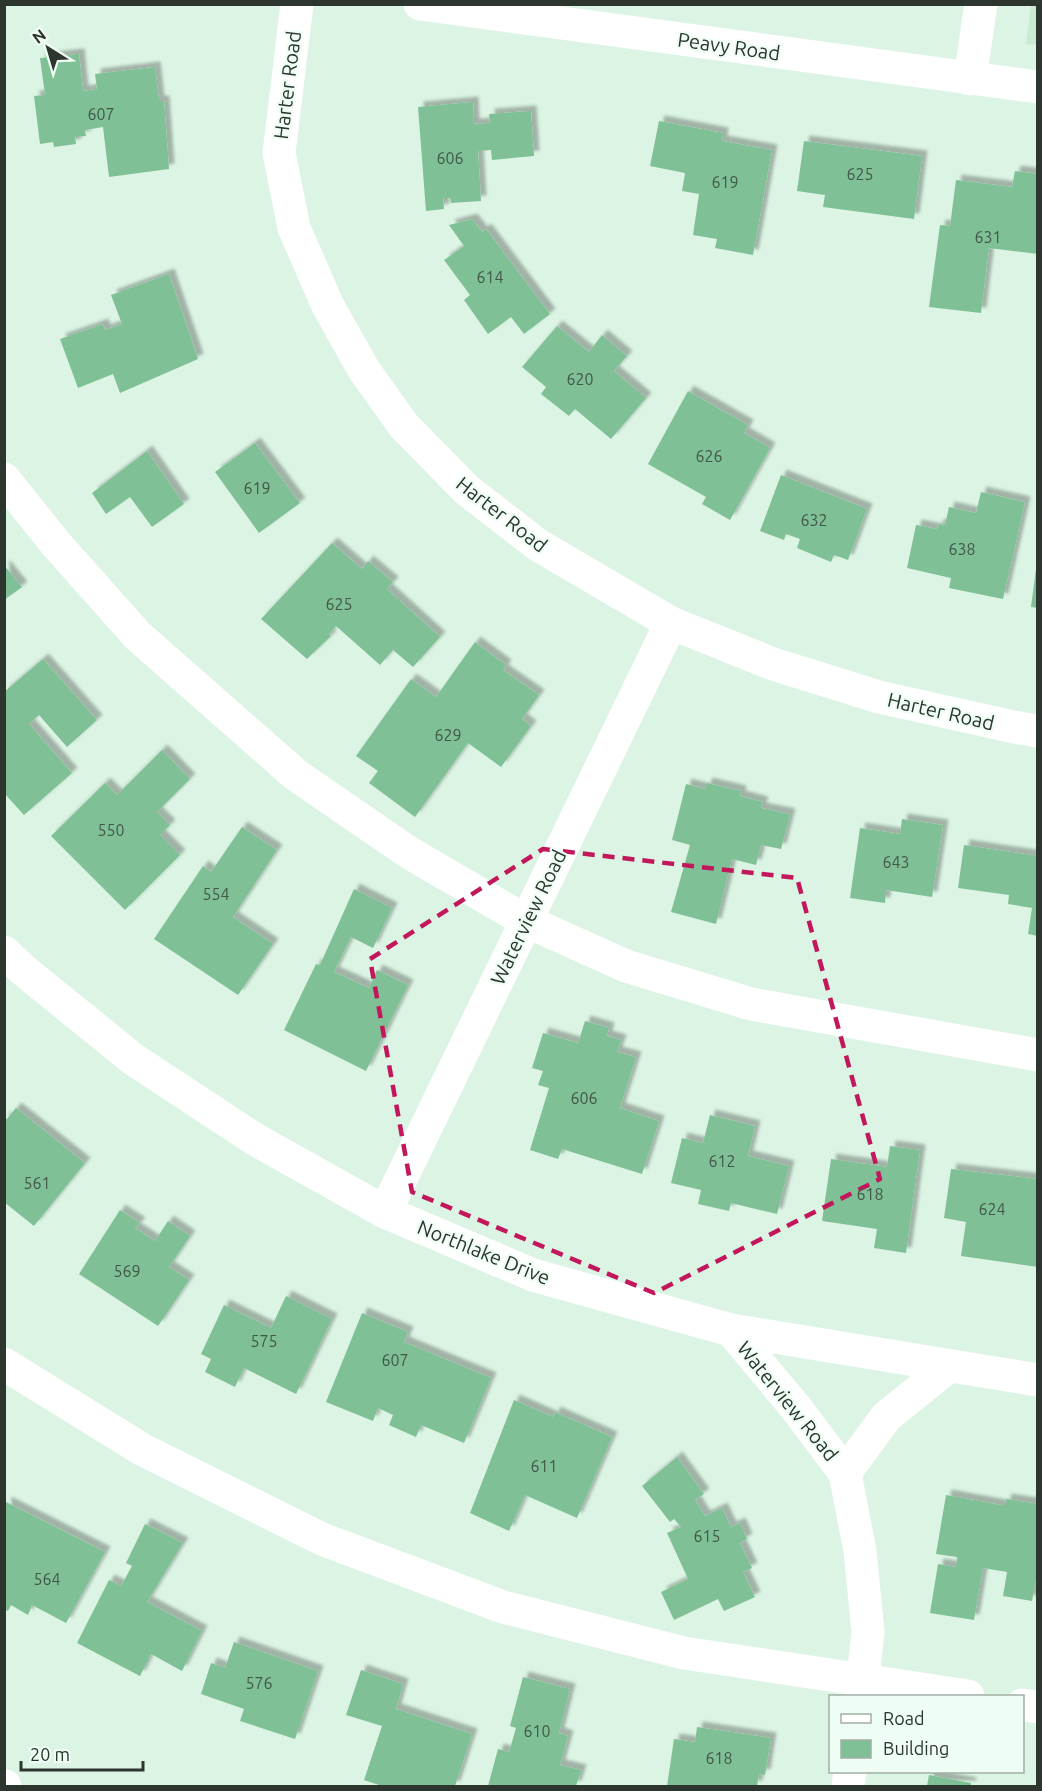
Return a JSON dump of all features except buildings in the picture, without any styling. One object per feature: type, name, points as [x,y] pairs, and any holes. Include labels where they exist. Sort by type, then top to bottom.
[{"type":"street","name":"Harter Road","points":[[297,4],[279,153],[294,228],[328,306],[364,370],[404,426],[467,490],[538,545],[672,623],[773,664],[879,697],[1038,731]]},
{"type":"street","name":"Peavy Road","points":[[420,4],[1038,87]]},
{"type":"street","points":[[970,79],[981,4]]},
{"type":"street","points":[[4,479],[56,544],[138,636],[296,776],[408,852],[526,921],[626,966],[751,1004],[1038,1055]]},
{"type":"street","name":"Waterview Road","points":[[385,1212],[672,623]]},
{"type":"street","name":"Northlake Drive","points":[[4,952],[133,1059],[256,1140],[385,1212],[533,1275],[731,1330],[1038,1380]]},
{"type":"street","name":"Waterview Road","points":[[731,1330],[796,1408],[845,1473],[860,1551],[868,1632],[862,1688]]},
{"type":"street","points":[[4,1364],[143,1450],[322,1539],[502,1607],[684,1653],[862,1688],[955,1695]]},
{"type":"street","name":"Waterview Road","points":[[845,1473],[886,1417],[948,1366]]},
{"type":"highlighted area","points":[[543,849],[797,878],[880,1179],[654,1293],[412,1192],[370,959]]},
{"type":"shaded area","points":[[1031,5],[1037,5],[1037,45],[1026,44]]}]
